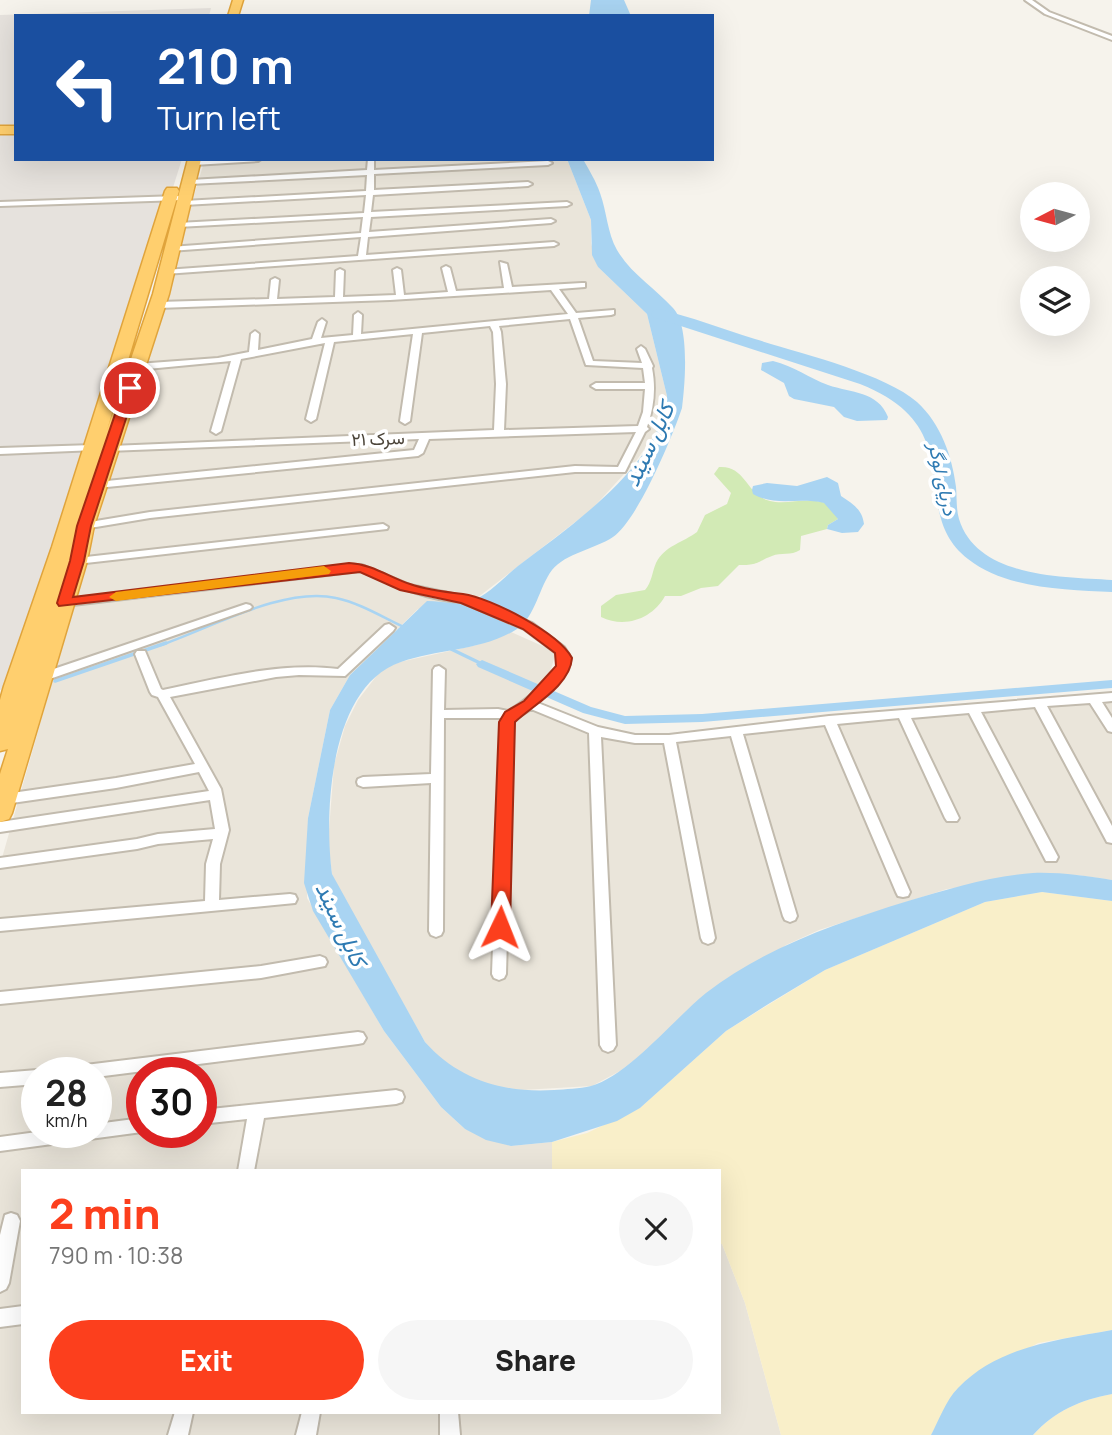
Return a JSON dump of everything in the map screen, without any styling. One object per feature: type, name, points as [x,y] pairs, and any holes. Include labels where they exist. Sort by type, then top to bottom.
[{"type":"highway","points":[[0,743],[15,686],[158,305],[178,225],[185,180]]},
{"type":"highway","points":[[2,806],[77,561],[106,448],[185,180]]},
{"type":"street","points":[[1028,0],[1047,13],[1112,38]]},
{"type":"street","points":[[185,180],[251,161]]},
{"type":"street","points":[[362,258],[370,192],[370,161]]},
{"type":"street","points":[[0,204],[185,180],[548,163]]},
{"type":"street","points":[[185,180],[370,192],[528,184]]},
{"type":"street","points":[[178,225],[567,204]]},
{"type":"street","points":[[170,249],[551,221]]},
{"type":"street","points":[[165,272],[554,244]]},
{"type":"street","points":[[503,264],[509,291]]},
{"type":"street","points":[[446,268],[452,293]]},
{"type":"street","points":[[397,270],[400,297]]},
{"type":"street","points":[[339,299],[340,271]]},
{"type":"street","points":[[273,301],[275,280]]},
{"type":"street","points":[[158,305],[400,297],[582,285]]},
{"type":"street","points":[[554,288],[573,316],[589,363],[649,366]]},
{"type":"street","points":[[136,367],[204,363],[316,341],[611,312]]},
{"type":"street","points":[[358,315],[358,337]]},
{"type":"street","points":[[316,341],[322,321]]},
{"type":"street","points":[[494,325],[497,332],[501,384],[499,433]]},
{"type":"street","points":[[405,421],[410,370],[418,330]]},
{"type":"street","points":[[253,354],[255,334]]},
{"type":"street","points":[[311,419],[330,340]]},
{"type":"street","points":[[84,526],[150,515],[576,469],[621,470],[649,415],[649,366],[641,349]]},
{"type":"street","points":[[216,431],[237,357]]},
{"type":"street","points":[[596,386],[650,386]]},
{"type":"street","name":"سرک ۲۱","points":[[0,451],[644,429]]},
{"type":"street","points":[[97,485],[418,453],[425,437]]},
{"type":"street","points":[[77,561],[383,527]]},
{"type":"street","points":[[64,603],[362,568],[405,587],[463,599],[528,626],[561,650],[565,658],[564,667],[538,696],[510,716],[507,722],[499,974]]},
{"type":"street","points":[[40,678],[246,607]]},
{"type":"street","points":[[141,654],[156,692],[163,694],[253,677],[321,669],[341,673],[389,628]]},
{"type":"street","points":[[436,931],[439,670]]},
{"type":"street","points":[[163,694],[204,766],[215,795],[221,833],[213,864],[212,906]]},
{"type":"street","points":[[538,696],[595,731],[635,739],[1112,697]]},
{"type":"street","points":[[1094,699],[1112,728]]},
{"type":"street","points":[[1038,703],[1112,838]]},
{"type":"street","points":[[973,709],[1051,857]]},
{"type":"street","points":[[438,714],[498,713],[510,716]]},
{"type":"street","points":[[903,714],[952,818]]},
{"type":"street","points":[[829,720],[903,892]]},
{"type":"street","points":[[736,730],[790,916]]},
{"type":"street","points":[[595,731],[598,862],[608,1045]]},
{"type":"street","points":[[669,738],[708,938]]},
{"type":"street","points":[[2,806],[204,766]]},
{"type":"street","points":[[363,782],[438,778]]},
{"type":"street","points":[[0,827],[215,795]]},
{"type":"street","points":[[0,863],[158,839],[221,833]]},
{"type":"street","points":[[0,925],[290,899]]},
{"type":"street","points":[[0,998],[261,972],[320,962]]},
{"type":"street","points":[[112,1069],[358,1038]]},
{"type":"street","points":[[0,1080],[21,1078]]},
{"type":"street","points":[[217,1115],[396,1097]]},
{"type":"street","points":[[246,1169],[257,1110]]},
{"type":"street","points":[[0,1144],[21,1141]]},
{"type":"street","points":[[0,1283],[11,1221]]},
{"type":"street","points":[[0,1318],[21,1315]]},
{"type":"street","points":[[178,1435],[183,1414]]},
{"type":"street","points":[[306,1435],[311,1414]]},
{"type":"street","points":[[449,1414],[450,1435]]},
{"type":"shaded area","points":[[211,8],[210,14],[30,14]]},
{"type":"shaded area","points":[[0,15],[14,15],[14,161],[181,161],[15,686],[0,690]]},
{"type":"shaded area","points":[[204,161],[568,161],[591,220],[591,243],[598,267],[647,314],[667,396],[657,431],[636,461],[592,509],[477,598],[418,609],[350,675],[330,710],[308,818],[307,898],[384,1031],[441,1107],[465,1129],[511,1146],[552,1142],[552,1169],[21,1169],[21,1414],[721,1414],[722,1244],[745,1303],[781,1435],[0,1435],[0,865],[138,380]]},
{"type":"shaded area","points":[[511,632],[556,652],[550,673],[530,704],[595,731],[635,739],[1112,697],[1112,880],[1077,875],[947,889],[819,930],[786,945],[620,1071],[592,1086],[522,1090],[493,1086],[463,1075],[440,1059],[425,1042],[332,874],[328,843],[334,765],[345,726],[358,700],[378,674],[388,666],[477,645]]},
{"type":"green space","points":[[719,467],[728,468],[741,475],[762,498],[779,502],[818,501],[833,510],[838,519],[828,525],[827,529],[801,536],[800,550],[797,552],[775,555],[754,564],[739,565],[718,586],[701,588],[681,596],[665,596],[653,610],[638,619],[620,622],[601,617],[601,606],[616,595],[645,590],[656,563],[664,552],[697,532],[705,515],[727,504],[731,493],[714,474]]},
{"type":"sand","points":[[1042,892],[1112,901],[1112,1330],[1038,1343],[956,1390],[931,1435],[781,1435],[745,1303],[721,1244],[721,1169],[552,1169],[552,1142],[587,1133],[640,1108],[726,1031],[825,970],[985,902]]},
{"type":"sand","points":[[1112,1394],[1112,1435],[1033,1435],[1050,1419],[1069,1408]]},
{"type":"water","points":[[591,0],[624,0],[630,14],[589,14]]},
{"type":"water","name":"کابل سيند","points":[[568,161],[584,161],[598,189],[617,250],[643,281],[673,308],[682,328],[685,356],[682,408],[653,478],[632,514],[613,537],[573,555],[552,570],[529,617],[517,629],[490,642],[401,662],[377,675],[359,697],[345,724],[336,754],[329,819],[332,874],[425,1042],[452,1066],[467,1075],[500,1086],[554,1090],[591,1086],[620,1071],[706,993],[729,977],[778,949],[855,918],[970,884],[1033,873],[1112,880],[1112,901],[1042,892],[985,902],[825,970],[726,1031],[640,1108],[617,1121],[552,1142],[511,1146],[486,1140],[465,1129],[441,1107],[384,1031],[313,911],[304,883],[308,818],[330,710],[350,675],[427,601],[460,603],[476,599],[562,533],[631,470],[649,446],[661,421],[667,396],[647,314],[598,267],[592,255],[591,220]]},
{"type":"water","points":[[773,361],[828,385],[871,398],[883,408],[887,420],[857,421],[844,417],[834,407],[794,399],[789,396],[784,383],[761,370],[762,363]]},
{"type":"water","points":[[827,477],[838,483],[841,496],[861,514],[864,524],[858,532],[842,533],[827,529],[828,525],[838,519],[824,503],[770,500],[753,494],[752,490],[753,486],[767,483],[797,486]]},
{"type":"water","points":[[1112,1330],[1112,1394],[1069,1408],[1050,1419],[1033,1435],[931,1435],[946,1404],[958,1388],[992,1363],[1030,1347]]},
{"type":"waterway","name":"دریای لوگر","points":[[659,314],[875,384],[891,392],[919,414],[932,434],[944,470],[950,520],[960,540],[975,556],[1019,575],[1068,583],[1112,586]]},
{"type":"waterway","points":[[161,645],[271,603],[316,596],[354,603],[406,628]]},
{"type":"waterway","points":[[55,681],[166,643]]},
{"type":"waterway","points":[[451,649],[482,664]]},
{"type":"waterway","points":[[482,664],[587,710],[625,720],[702,718],[1112,684]]},
{"type":"slow traffic","points":[[116,597],[324,571]]},
{"type":"route","points":[[130,388],[113,447],[84,526],[64,603],[362,568],[405,587],[463,599],[528,626],[561,650],[565,658],[564,667],[530,704],[510,716],[507,722],[500,927]]}]
